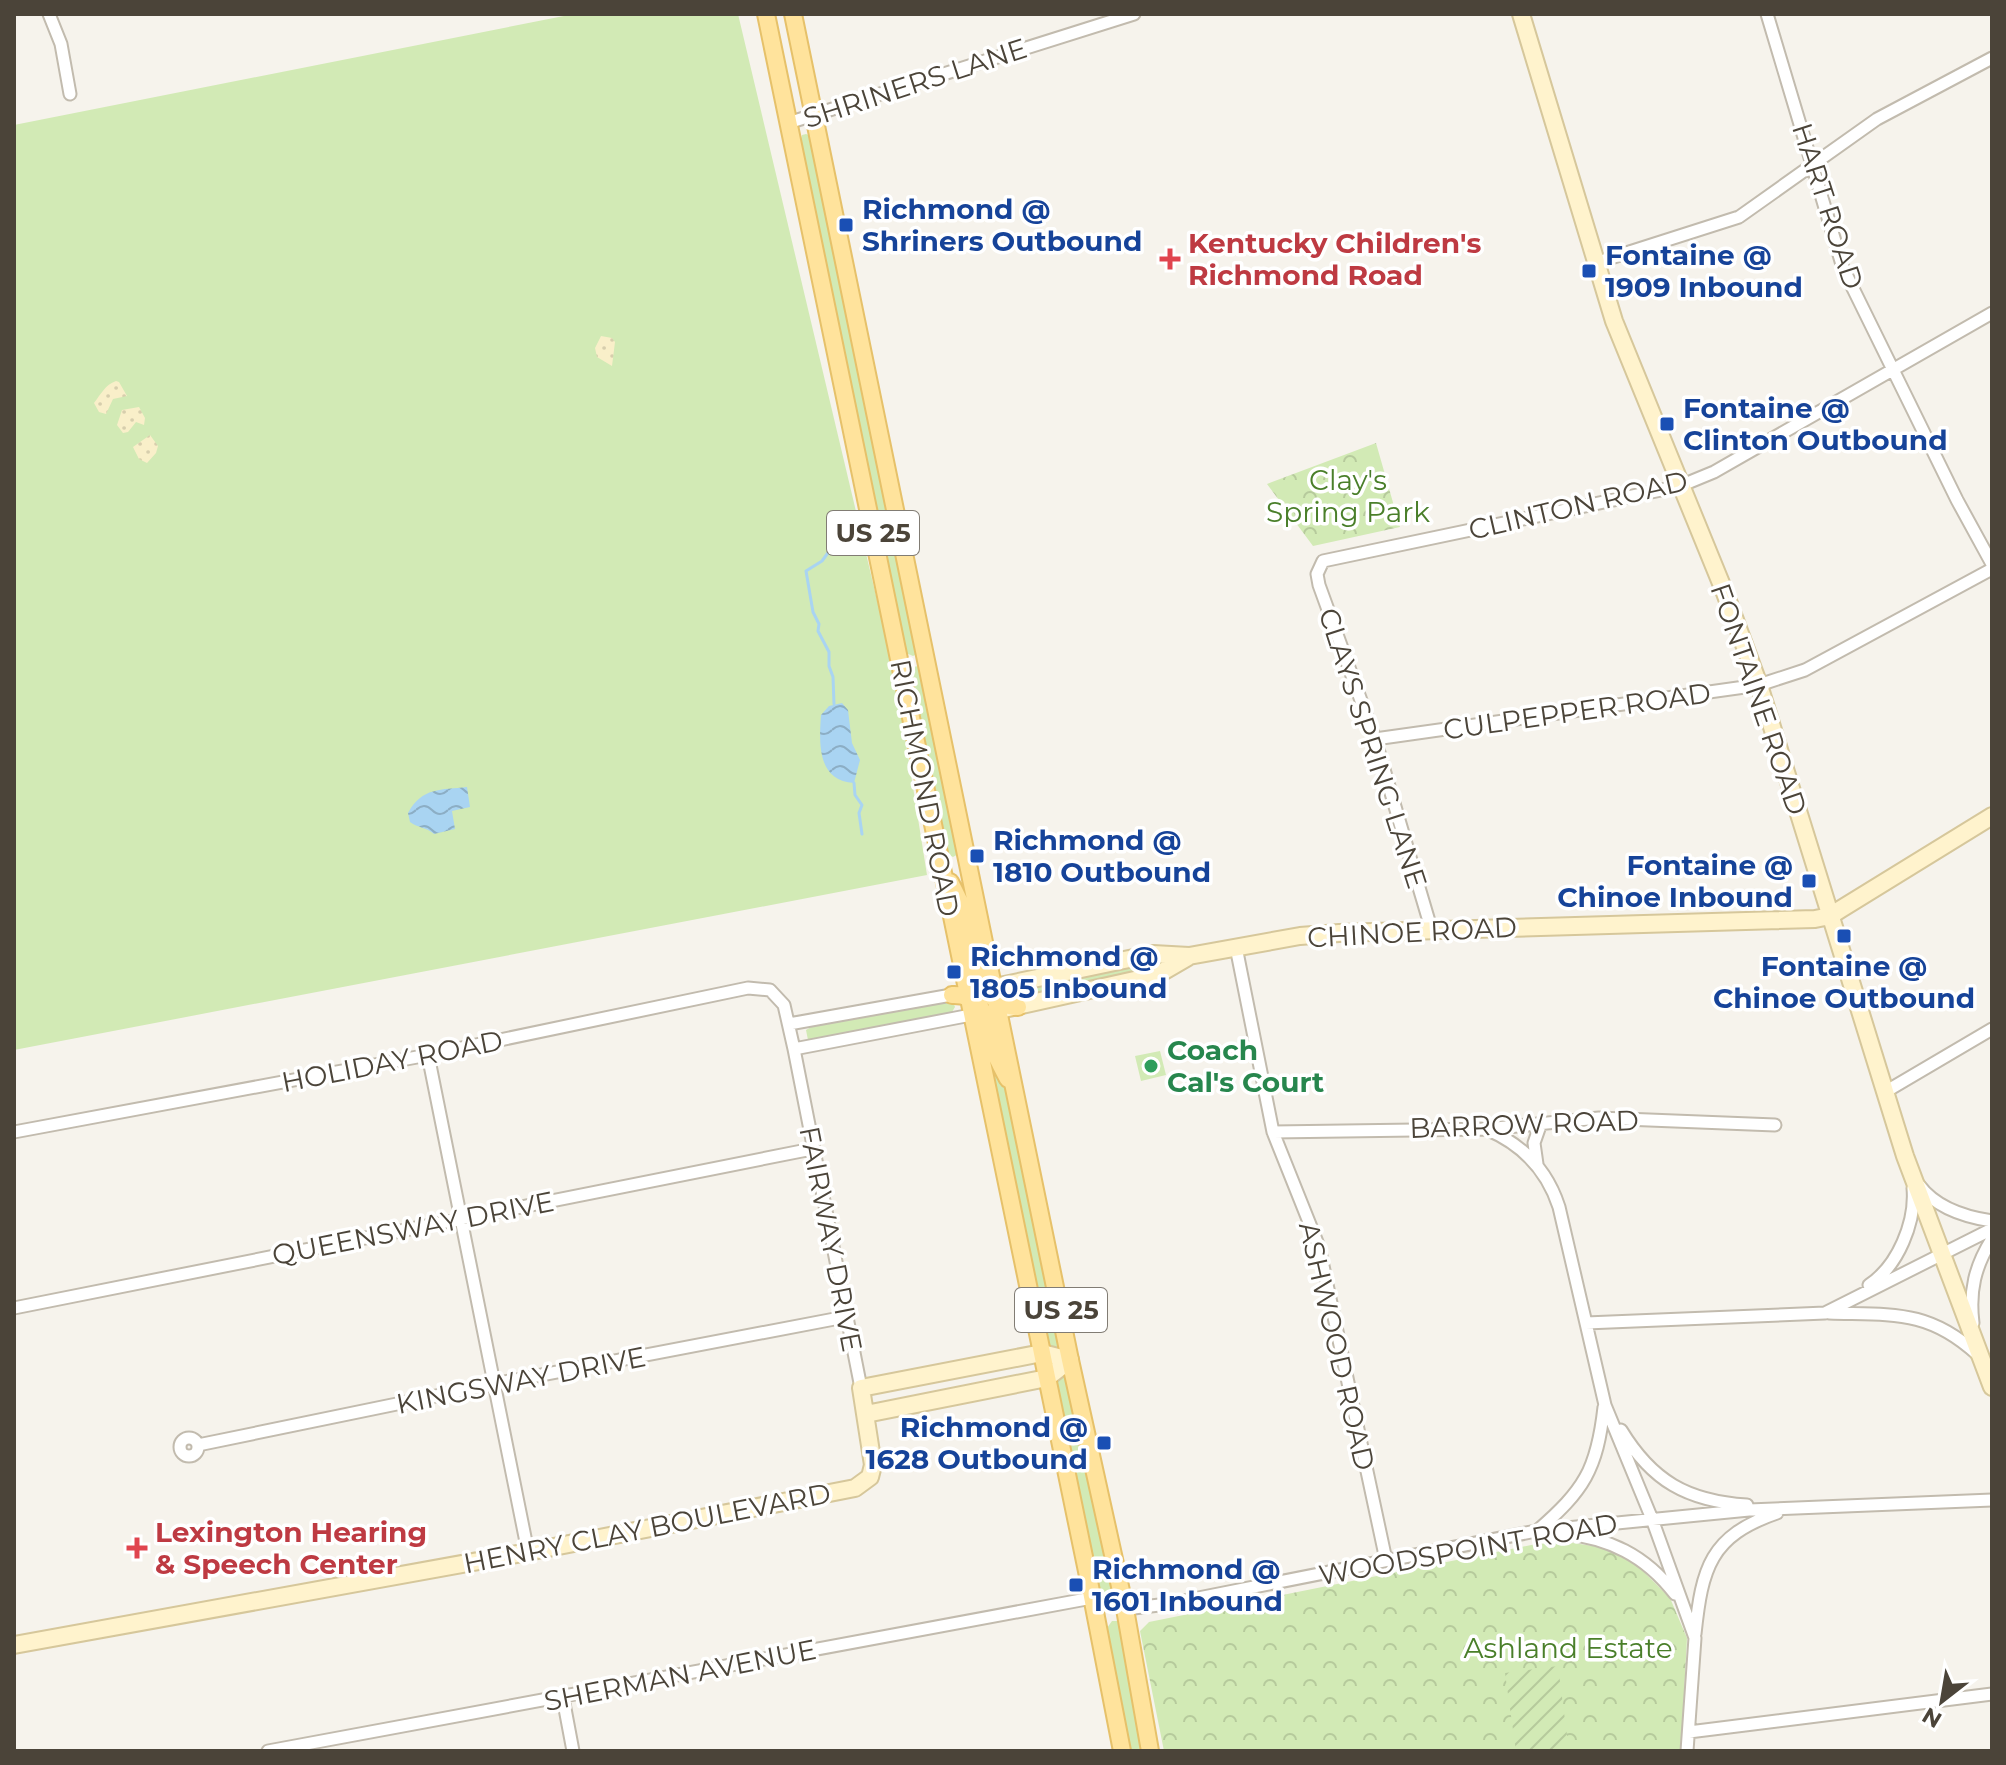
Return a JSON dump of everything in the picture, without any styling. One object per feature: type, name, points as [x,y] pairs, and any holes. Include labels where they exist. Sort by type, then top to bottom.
[{"type":"main road","name":"RICHMOND ROAD","points":[[766,14],[941,867],[962,995]]},
{"type":"main road","name":"RICHMOND ROAD","points":[[793,14],[990,987]]},
{"type":"main road","points":[[941,867],[964,910],[990,987],[988,1010],[962,995]]},
{"type":"main road","name":"US 25","points":[[988,1010],[993,1046],[1020,1106],[1070,1360],[1125,1609],[1150,1751]]},
{"type":"main road","name":"US 25","points":[[988,1010],[1042,1353],[1122,1751]]},
{"type":"street","points":[[49,14],[61,44],[70,94]]},
{"type":"street","name":"SHRINERS LANE","points":[[788,123],[1134,14]]},
{"type":"street","name":"FONTAINE ROAD","points":[[1521,14],[1595,263],[1625,350],[1725,593],[1759,685],[1911,1174],[1992,1387]]},
{"type":"street","name":"HART ROAD","points":[[1767,14],[1843,268],[1992,567]]},
{"type":"street","points":[[1595,263],[1739,217],[1900,105],[1992,58]]},
{"type":"street","name":"CLINTON ROAD","points":[[1319,567],[1323,561],[1680,486],[1714,472],[1992,313]]},
{"type":"street","name":"CLAYS SPRING LANE","points":[[1319,567],[1317,574],[1321,590],[1375,739],[1431,928]]},
{"type":"street","name":"CULPEPPER ROAD","points":[[1375,739],[1759,685],[1805,670],[1992,567]]},
{"type":"street","name":"CHINOE ROAD","points":[[962,995],[1153,954],[1189,956],[1300,936],[1431,928],[1798,920],[1830,916],[1992,816]]},
{"type":"street","name":"ASHWOOD ROAD","points":[[1236,947],[1273,1132],[1319,1247],[1386,1560]]},
{"type":"street","name":"CHINOE ROAD","points":[[988,1010],[1018,1007],[1157,975],[1189,956]]},
{"type":"street","name":"HOLIDAY ROAD","points":[[14,1132],[428,1055],[748,988],[769,990]]},
{"type":"street","name":"FAIRWAY DRIVE","points":[[769,990],[784,1005],[789,1024],[866,1414],[873,1471],[866,1481],[855,1488]]},
{"type":"street","points":[[789,1024],[962,995]]},
{"type":"street","points":[[794,1049],[988,1010]]},
{"type":"street","points":[[1885,1092],[1992,1029]]},
{"type":"street","points":[[428,1055],[528,1552]]},
{"type":"street","name":"BARROW ROAD","points":[[1273,1132],[1486,1129],[1599,1118],[1775,1125]]},
{"type":"street","points":[[1537,1165],[1534,1143],[1541,1123]]},
{"type":"street","points":[[1486,1129],[1509,1139],[1537,1165],[1548,1180],[1558,1204],[1605,1405],[1652,1519],[1695,1638]]},
{"type":"street","name":"QUEENSWAY DRIVE","points":[[14,1308],[812,1149]]},
{"type":"street","points":[[1911,1174],[1925,1193],[1947,1208],[1992,1221]]},
{"type":"street","points":[[1825,1313],[1877,1280],[1896,1254],[1912,1211],[1911,1174]]},
{"type":"street","points":[[1825,1313],[1992,1229]]},
{"type":"street","points":[[1978,1355],[1971,1306],[1972,1289],[1974,1273],[1992,1239]]},
{"type":"street","points":[[1586,1323],[1825,1313],[1899,1315],[1926,1320],[1957,1337],[1978,1355]]},
{"type":"street","name":"KINGSWAY DRIVE","points":[[198,1445],[845,1317]]},
{"type":"street","points":[[861,1388],[1042,1353],[1070,1360]]},
{"type":"street","points":[[866,1414],[1047,1378],[1070,1360]]},
{"type":"street","points":[[1605,1405],[1642,1461],[1669,1483],[1684,1491],[1720,1501],[1787,1509]]},
{"type":"street","points":[[1536,1531],[1570,1500],[1587,1477],[1599,1446],[1605,1405]]},
{"type":"street","name":"HENRY CLAY BOULEVARD","points":[[14,1645],[528,1552],[855,1488]]},
{"type":"street","name":"WOODSPOINT ROAD","points":[[1092,1598],[1125,1609],[1168,1604],[1536,1531],[1787,1509],[1992,1500]]},
{"type":"street","points":[[1687,1751],[1701,1595],[1716,1550],[1744,1528],[1787,1509]]},
{"type":"street","points":[[1536,1531],[1589,1537],[1624,1549],[1654,1569],[1685,1608]]},
{"type":"street","name":"SHERMAN AVENUE","points":[[268,1751],[1092,1598]]},
{"type":"street","points":[[1689,1732],[1992,1694]]},
{"type":"street","points":[[563,1698],[573,1751]]},
{"type":"green space","points":[[574,14],[738,14],[896,680],[927,875],[14,1050],[14,125]]},
{"type":"green space","points":[[802,135],[811,136],[917,654],[913,656],[906,653],[800,142]]},
{"type":"green space","name":"Clay's Spring Park","points":[[1376,443],[1400,527],[1313,546],[1267,484]]},
{"type":"green space","points":[[916,666],[922,670],[960,853],[953,857],[947,854],[909,673]]},
{"type":"green space","points":[[1149,962],[1151,970],[1018,999],[1016,988]]},
{"type":"green space","points":[[952,999],[955,1007],[952,1012],[808,1040],[806,1030],[811,1027]]},
{"type":"green space","points":[[980,1021],[1016,1117],[1060,1350],[1055,1352],[1049,1346]]},
{"type":"green space","name":"Coach Cal's Court","points":[[1160,1051],[1166,1075],[1141,1081],[1135,1056]]},
{"type":"green space","points":[[1065,1372],[1113,1587],[1108,1594],[1099,1589],[1055,1382]]},
{"type":"green space","name":"Ashland Estate","points":[[1567,1542],[1606,1548],[1638,1566],[1670,1598],[1687,1638],[1681,1751],[1164,1751],[1140,1631],[1149,1622],[1536,1544]]},
{"type":"green space","points":[[1112,1621],[1122,1624],[1145,1751],[1132,1751],[1130,1748],[1107,1628]]},
{"type":"green space","points":[[1558,1666],[1569,1751],[1516,1751],[1505,1673]]},
{"type":"sand","points":[[601,336],[612,338],[615,342],[612,366],[597,357],[595,348]]},
{"type":"sand","points":[[116,381],[127,396],[113,399],[106,414],[99,412],[94,403],[106,387]]},
{"type":"sand","points":[[139,407],[145,418],[144,425],[136,422],[128,432],[123,433],[117,425],[122,410]]},
{"type":"sand","points":[[150,435],[158,446],[147,463],[139,459],[133,447]]},
{"type":"water","points":[[842,703],[848,710],[852,743],[860,760],[854,783],[842,781],[833,775],[823,759],[821,748],[821,715],[829,706]]},
{"type":"water","points":[[467,787],[470,807],[452,811],[455,829],[434,834],[410,822],[408,813],[419,798],[441,790]]},
{"type":"waterway","points":[[834,704],[829,652],[818,631],[806,571],[837,547],[838,538],[843,539]]},
{"type":"waterway","points":[[854,783],[855,795],[862,805],[859,813],[862,834]]},
{"type":"place","name":"Richmond @ Shriners Outbound","points":[[846,225]]},
{"type":"place","name":"Kentucky Children's Richmond Road","points":[[1170,259]]},
{"type":"place","name":"Fontaine @ 1909 Inbound","points":[[1589,271]]},
{"type":"place","name":"Fontaine @ Clinton Outbound","points":[[1667,424]]},
{"type":"place","name":"Richmond @ 1810 Outbound","points":[[977,856]]},
{"type":"place","name":"Fontaine @ Chinoe Inbound","points":[[1809,881]]},
{"type":"place","name":"Fontaine @ Chinoe Outbound","points":[[1844,936]]},
{"type":"place","name":"Richmond @ 1805 Inbound","points":[[954,972]]},
{"type":"place","name":"Coach Cal's Court","points":[[1151,1066]]},
{"type":"place","name":"Richmond @ 1628 Outbound","points":[[1104,1443]]},
{"type":"place","name":"Lexington Hearing & Speech Center","points":[[137,1548]]},
{"type":"place","name":"Richmond @ 1601 Inbound","points":[[1076,1585]]}]
